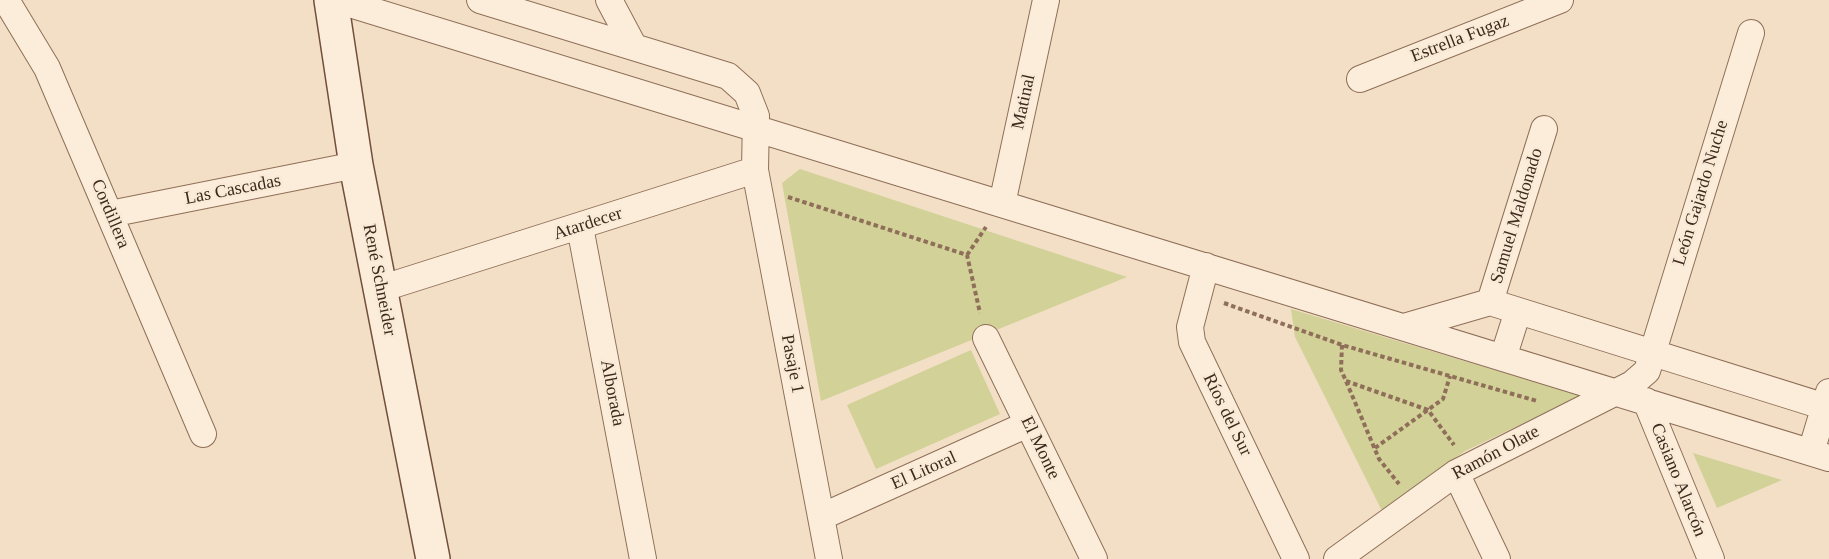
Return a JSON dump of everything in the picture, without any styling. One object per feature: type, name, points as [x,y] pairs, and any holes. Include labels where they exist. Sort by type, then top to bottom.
[{"type":"street","name":"Cordillera","points":[[6,0],[47,68],[202,434]]},
{"type":"street","name":"René Schneider","points":[[331,0],[356,165],[433,559]]},
{"type":"street","points":[[337,0],[1820,455],[1828,402],[1652,353],[1490,302],[1404,327]]},
{"type":"street","points":[[480,0],[633,45],[728,76],[747,93],[754,110],[757,129],[757,178]]},
{"type":"street","points":[[609,0],[633,45]]},
{"type":"street","name":"Matinal","points":[[1002,204],[1046,0]]},
{"type":"street","name":"Estrella Fugaz","points":[[1360,79],[1560,0]]},
{"type":"street","name":"León Gajardo Nuche","points":[[1652,353],[1750,33]]},
{"type":"street","name":"Samuel Maldonado","points":[[1490,302],[1544,129]]},
{"type":"street","name":"Las Cascadas","points":[[110,214],[356,165]]},
{"type":"street","name":"Atardecer","points":[[381,289],[580,227],[757,178]]},
{"type":"street","name":"Pasaje 1","points":[[757,178],[828,559]]},
{"type":"street","name":"Alborada","points":[[580,227],[643,559]]},
{"type":"street","name":"Ríos del Sur","points":[[1206,266],[1190,327],[1192,342],[1296,559]]},
{"type":"street","points":[[1503,358],[1518,311]]},
{"type":"street","name":"El Monte","points":[[986,338],[1094,559]]},
{"type":"street","name":"Ramón Olate","points":[[1337,559],[1462,469],[1632,384],[1647,371],[1652,353]]},
{"type":"street","name":"Casiano Alarcón","points":[[1646,401],[1711,559]]},
{"type":"street","name":"El Litoral","points":[[821,517],[1028,424]]},
{"type":"street","points":[[1462,469],[1497,559]]},
{"type":"path","points":[[757,178],[967,255]]},
{"type":"path","points":[[986,227],[967,255],[986,338]]},
{"type":"path","points":[[1342,345],[1341,370],[1375,448],[1414,503]]},
{"type":"path","points":[[1375,448],[1443,399],[1450,376]]},
{"type":"path","points":[[1346,381],[1428,410],[1462,469]]},
{"type":"shaded area","points":[[800,169],[1127,277],[821,401],[782,183]]},
{"type":"shaded area","points":[[1291,309],[1581,396],[1465,451],[1382,511],[1295,337]]},
{"type":"shaded area","points":[[971,350],[1000,414],[876,469],[847,405]]},
{"type":"shaded area","points":[[1693,453],[1782,480],[1717,508]]}]
